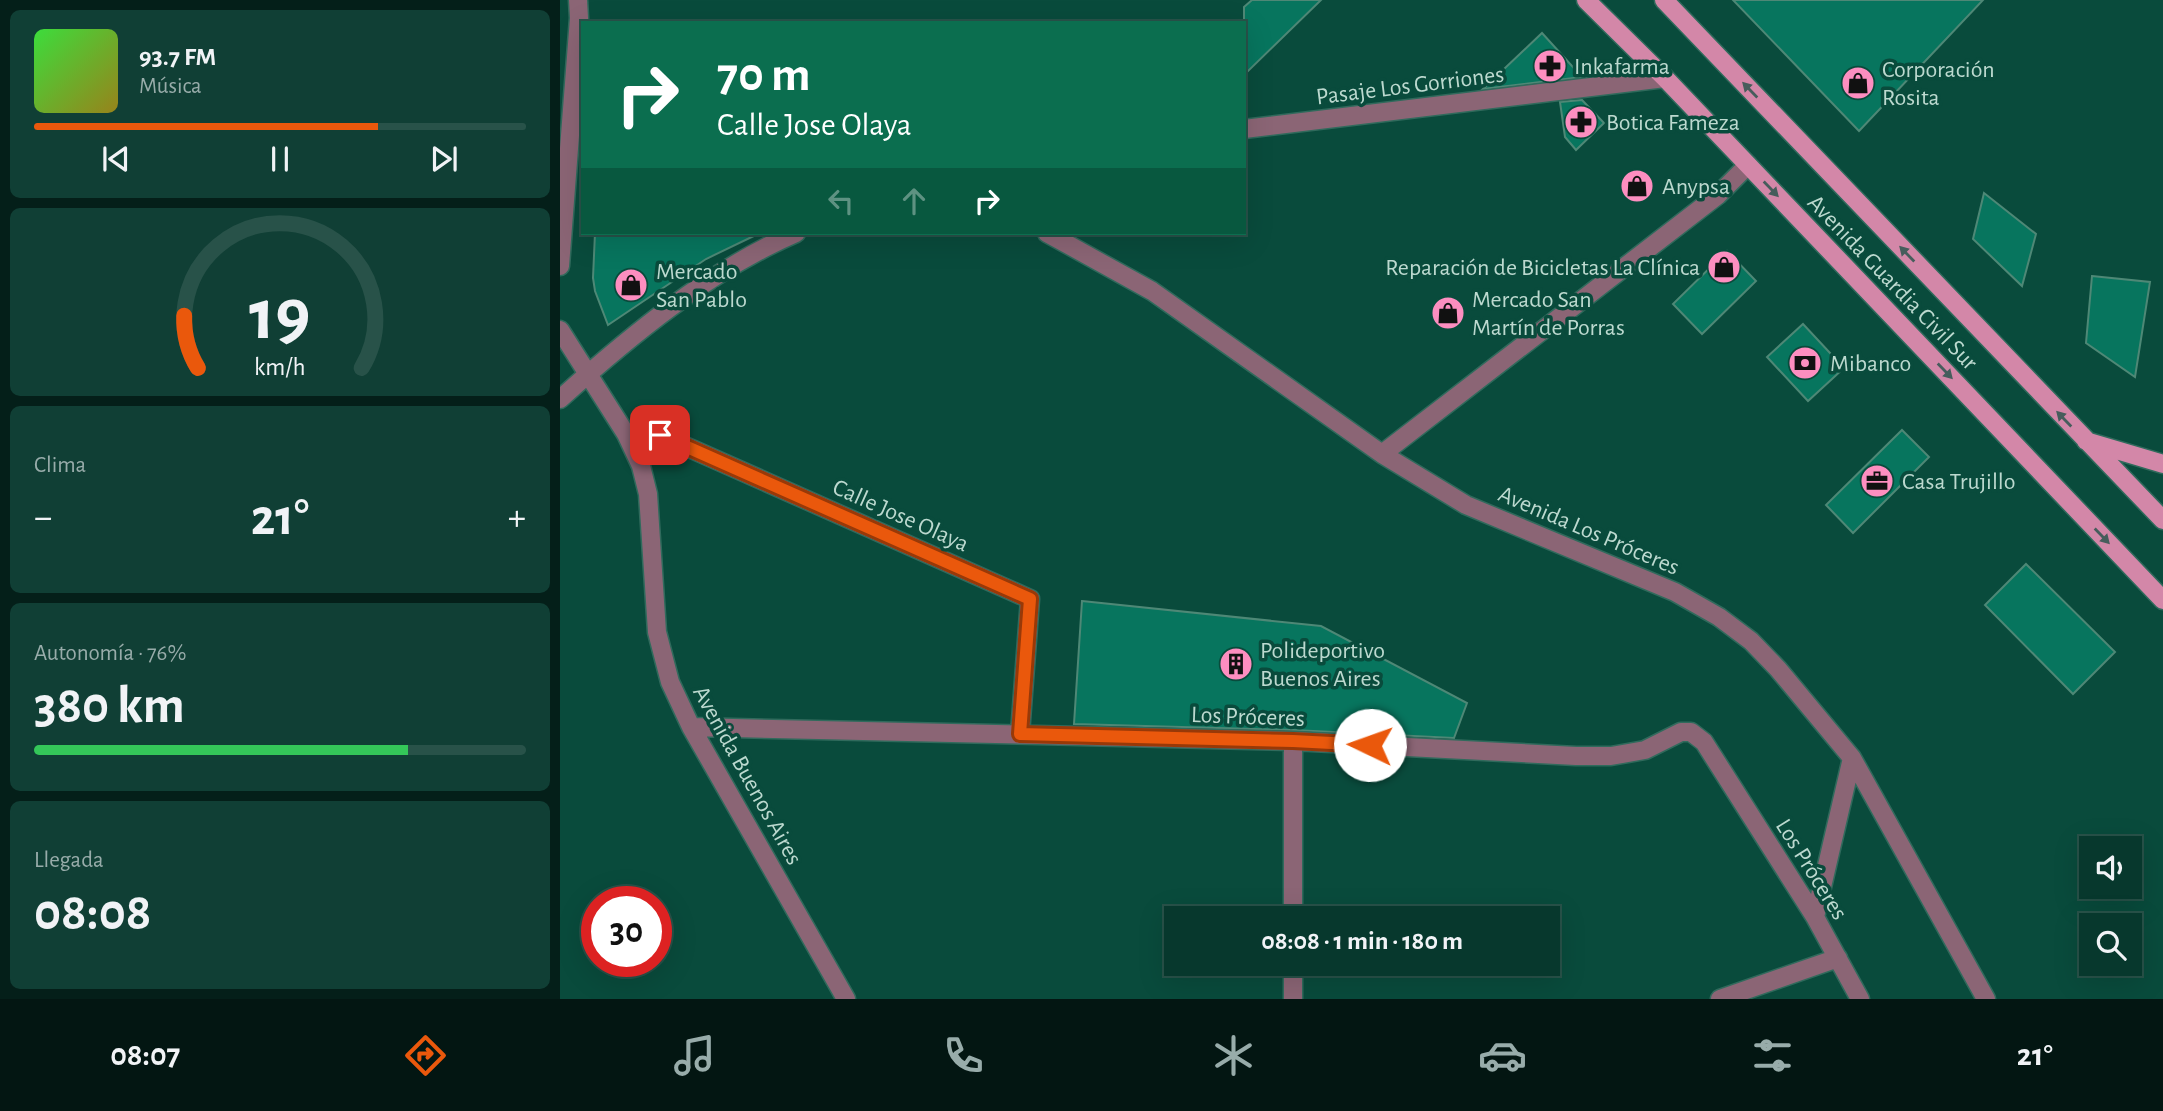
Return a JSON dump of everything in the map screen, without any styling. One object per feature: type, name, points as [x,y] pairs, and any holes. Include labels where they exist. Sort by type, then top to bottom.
[{"type":"main road","name":"Avenida Guardia Civil Sur","points":[[1586,0],[1665,78],[2163,600]]},
{"type":"main road","name":"Avenida Guardia Civil Sur","points":[[1664,0],[2163,520]]},
{"type":"main road","points":[[2085,440],[2163,464]]},
{"type":"street","points":[[560,266],[579,18],[578,0]]},
{"type":"street","name":"Pasaje Los Gorriones","points":[[1246,129],[1665,78]]},
{"type":"street","points":[[1382,454],[1717,195],[1748,165]]},
{"type":"street","points":[[560,399],[699,286],[763,247],[791,235]]},
{"type":"street","name":"Avenida Los Próceres","points":[[1051,235],[1153,291],[1382,454],[1466,505],[1675,592],[1719,617],[1751,641],[1852,758],[1986,999]]},
{"type":"street","name":"Avenida Buenos Aires","points":[[560,330],[626,434],[641,466],[648,494],[657,632],[670,682],[691,727],[846,999]]},
{"type":"street","name":"Calle Jose Olaya","points":[[626,434],[643,432],[660,435],[1030,599],[1020,734]]},
{"type":"street","name":"Los Próceres","points":[[691,727],[1293,741],[1576,756],[1611,756],[1645,750],[1681,732],[1691,732],[1704,741],[1815,917],[1860,999]]},
{"type":"street","points":[[1293,741],[1293,906]]},
{"type":"street","points":[[1815,917],[1852,758]]},
{"type":"street","points":[[1720,999],[1838,958]]},
{"type":"street","points":[[1293,976],[1293,999]]},
{"type":"building","points":[[1252,0],[1321,0],[1246,73],[1244,7]]},
{"type":"building","name":"Corporación Rosita","points":[[1733,0],[1983,0],[1859,131]]},
{"type":"building","points":[[1542,33],[1582,77],[1483,89]]},
{"type":"building","points":[[1582,100],[1604,123],[1576,150],[1565,137],[1560,102]]},
{"type":"building","points":[[1984,193],[2036,234],[2022,286],[1973,239]]},
{"type":"building","name":"Mercado San Pablo","points":[[595,235],[756,235],[706,259],[608,325],[593,278]]},
{"type":"building","points":[[1727,251],[1756,281],[1702,334],[1673,304]]},
{"type":"building","points":[[2092,276],[2150,282],[2135,377],[2086,343]]},
{"type":"building","name":"Mibanco","points":[[1803,324],[1844,368],[1808,401],[1767,357]]},
{"type":"building","name":"Casa Trujillo","points":[[1902,430],[1929,457],[1853,533],[1826,505]]},
{"type":"building","points":[[2026,564],[2115,652],[2073,694],[1985,605]]},
{"type":"building","name":"Polideportivo Buenos Aires","points":[[1082,601],[1321,626],[1467,703],[1454,738],[1074,724]]},
{"type":"place","name":"Inkafarma","points":[[1550,66]]},
{"type":"place","name":"Corporación Rosita","points":[[1858,83]]},
{"type":"place","name":"Botica Fameza","points":[[1581,122]]},
{"type":"place","name":"Anypsa","points":[[1637,186]]},
{"type":"place","name":"Reparación de Bicicletas La Clínica","points":[[1724,267]]},
{"type":"place","name":"Mercado San Pablo","points":[[631,285]]},
{"type":"place","name":"Mercado San Martín de Porras","points":[[1448,313]]},
{"type":"place","name":"Mibanco","points":[[1805,363]]},
{"type":"place","name":"Casa Trujillo","points":[[1877,481]]},
{"type":"place","name":"Polideportivo Buenos Aires","points":[[1236,664]]},
{"type":"route","points":[[660,435],[1030,599],[1020,734],[1370,745]]}]
